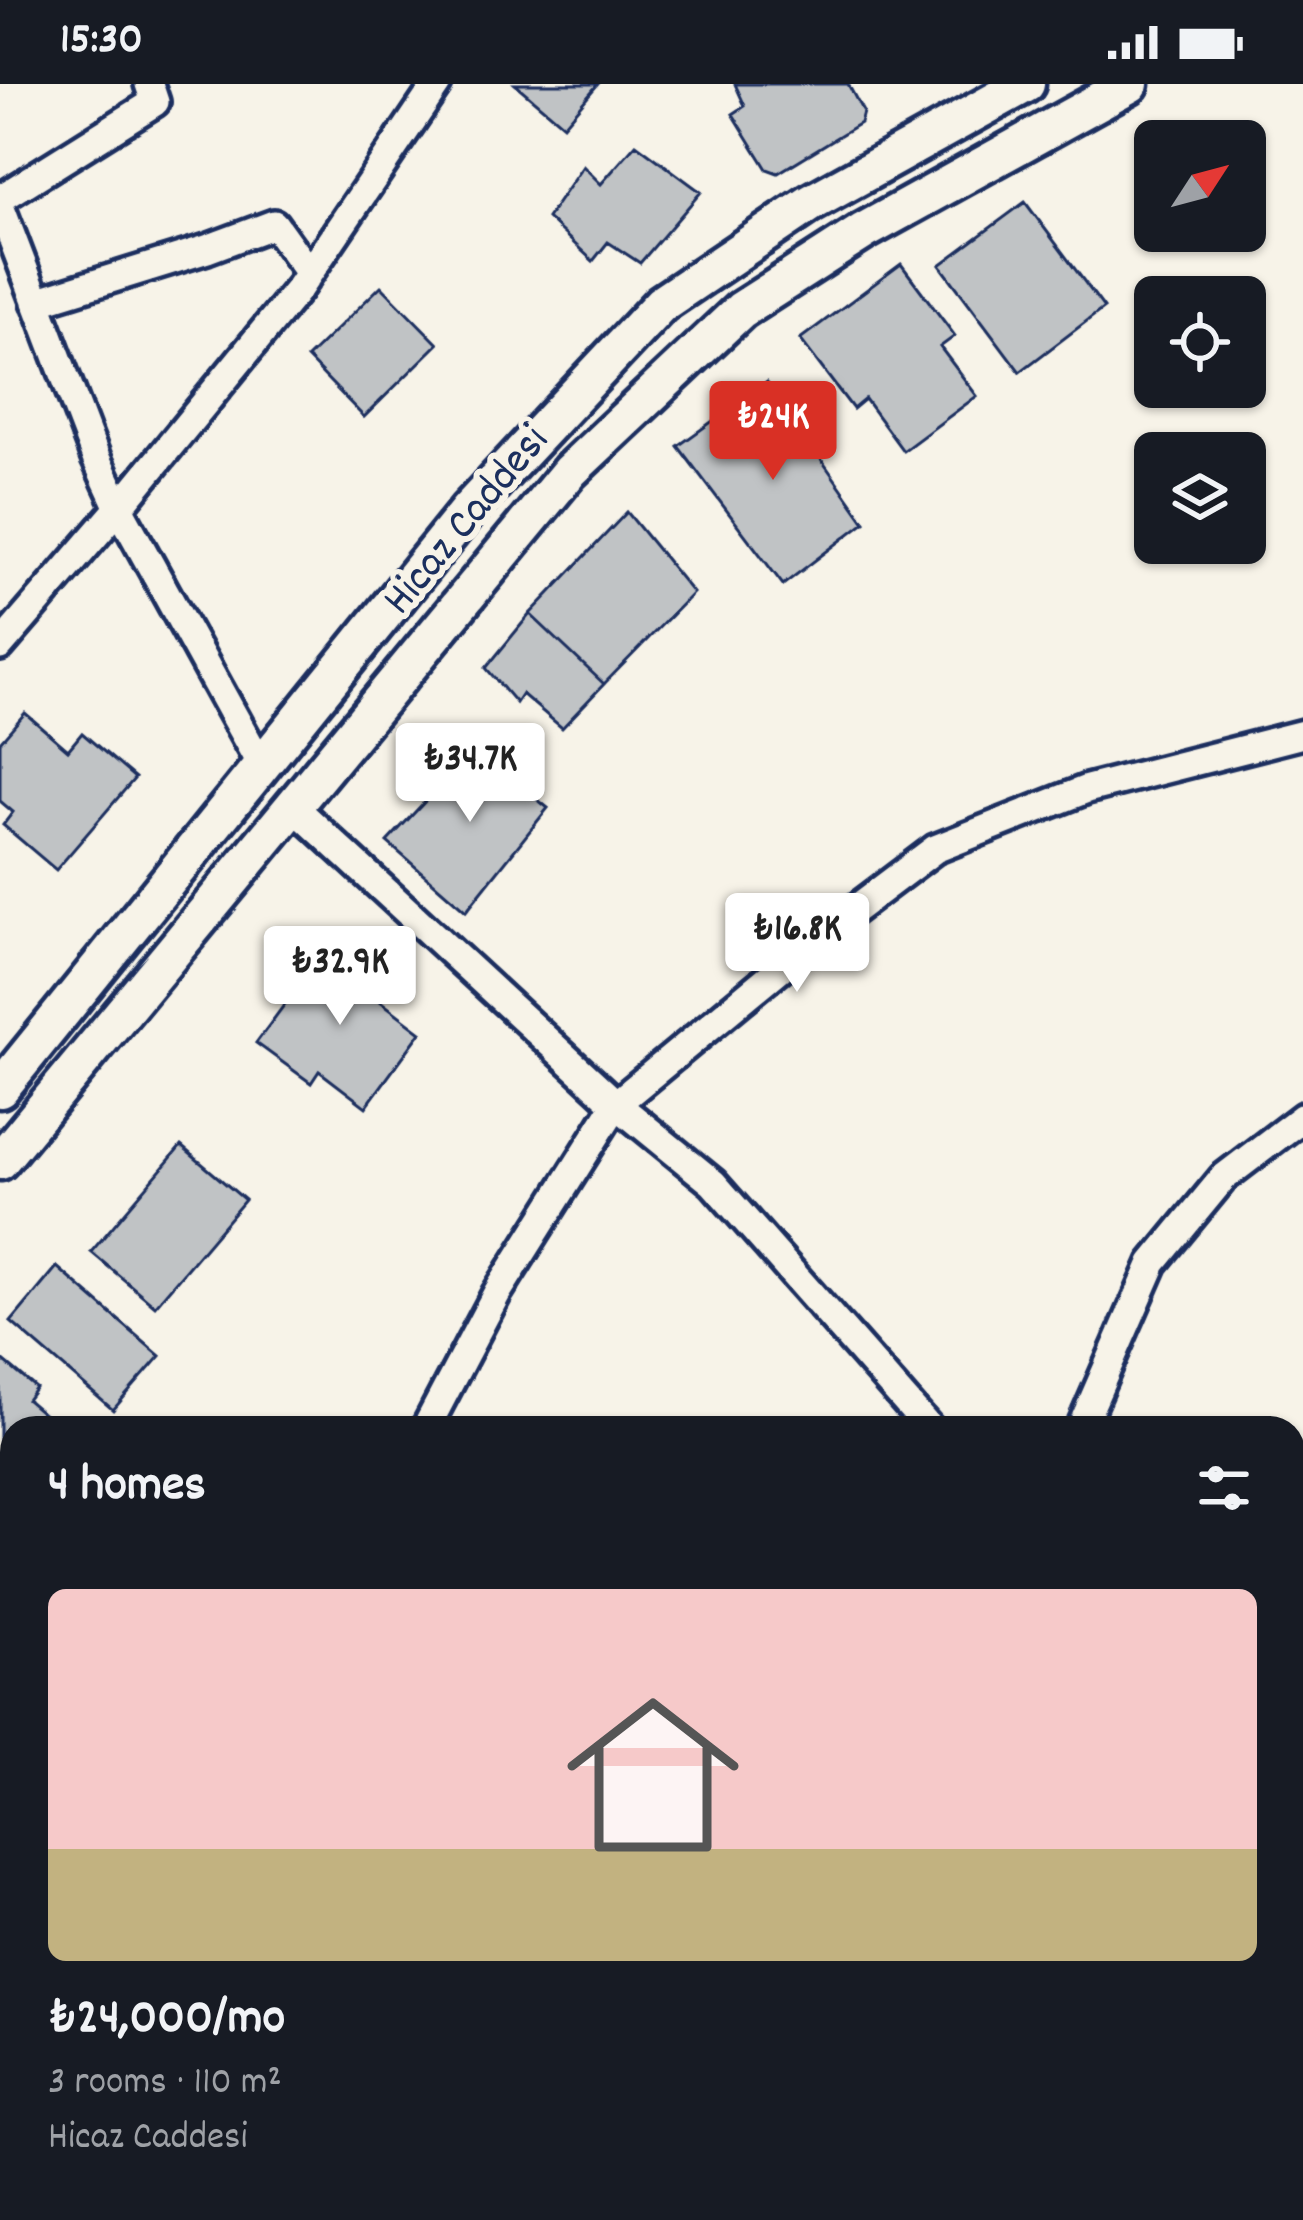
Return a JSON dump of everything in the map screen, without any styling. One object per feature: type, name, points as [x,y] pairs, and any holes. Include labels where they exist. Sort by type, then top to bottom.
[{"type":"main road","name":"Hicaz Caddesi","points":[[0,1089],[468,510],[661,304],[811,203],[1027,84]]},
{"type":"main road","name":"Hicaz Caddesi","points":[[0,1161],[570,471],[741,310],[864,231],[1130,84]]},
{"type":"street","points":[[0,646],[308,273],[437,84]]},
{"type":"street","points":[[159,90],[0,203],[118,508],[262,767]]},
{"type":"street","points":[[36,302],[274,224],[308,273]]},
{"type":"street","points":[[432,1416],[497,1293],[616,1104],[813,941],[935,849],[1087,789],[1303,734]]},
{"type":"street","points":[[292,806],[616,1104],[713,1183],[917,1416]]},
{"type":"street","points":[[1086,1416],[1154,1263],[1222,1178],[1303,1117]]},
{"type":"building","points":[[515,84],[598,84],[563,125]]},
{"type":"building","points":[[735,84],[848,84],[863,112],[860,123],[778,173],[767,169],[733,114],[745,106]]},
{"type":"building","points":[[636,144],[701,192],[640,263],[608,242],[593,261],[547,218],[583,166],[601,184]]},
{"type":"building","points":[[1025,202],[1104,308],[1020,372],[940,265]]},
{"type":"building","points":[[901,264],[955,336],[940,347],[977,396],[903,451],[865,399],[853,409],[800,339]]},
{"type":"building","points":[[381,286],[438,344],[364,417],[307,358]]},
{"type":"building","points":[[767,382],[865,522],[783,585],[678,446]]},
{"type":"building","points":[[627,512],[693,593],[604,684],[530,614]]},
{"type":"building","points":[[530,614],[604,684],[562,728],[522,694],[516,703],[486,668]]},
{"type":"building","points":[[25,713],[68,750],[82,733],[135,778],[56,870],[3,825],[13,812],[0,801],[0,742]]},
{"type":"building","points":[[475,748],[490,748],[538,788],[533,796],[548,808],[466,911],[387,842]]},
{"type":"building","points":[[330,943],[390,987],[380,1001],[421,1032],[366,1107],[319,1071],[311,1083],[256,1043]]},
{"type":"building","points":[[181,1146],[245,1200],[155,1306],[91,1252]]},
{"type":"building","points":[[57,1267],[160,1356],[113,1410],[11,1322]]},
{"type":"building","points":[[0,1358],[36,1388],[27,1400],[46,1416],[0,1416]]}]
